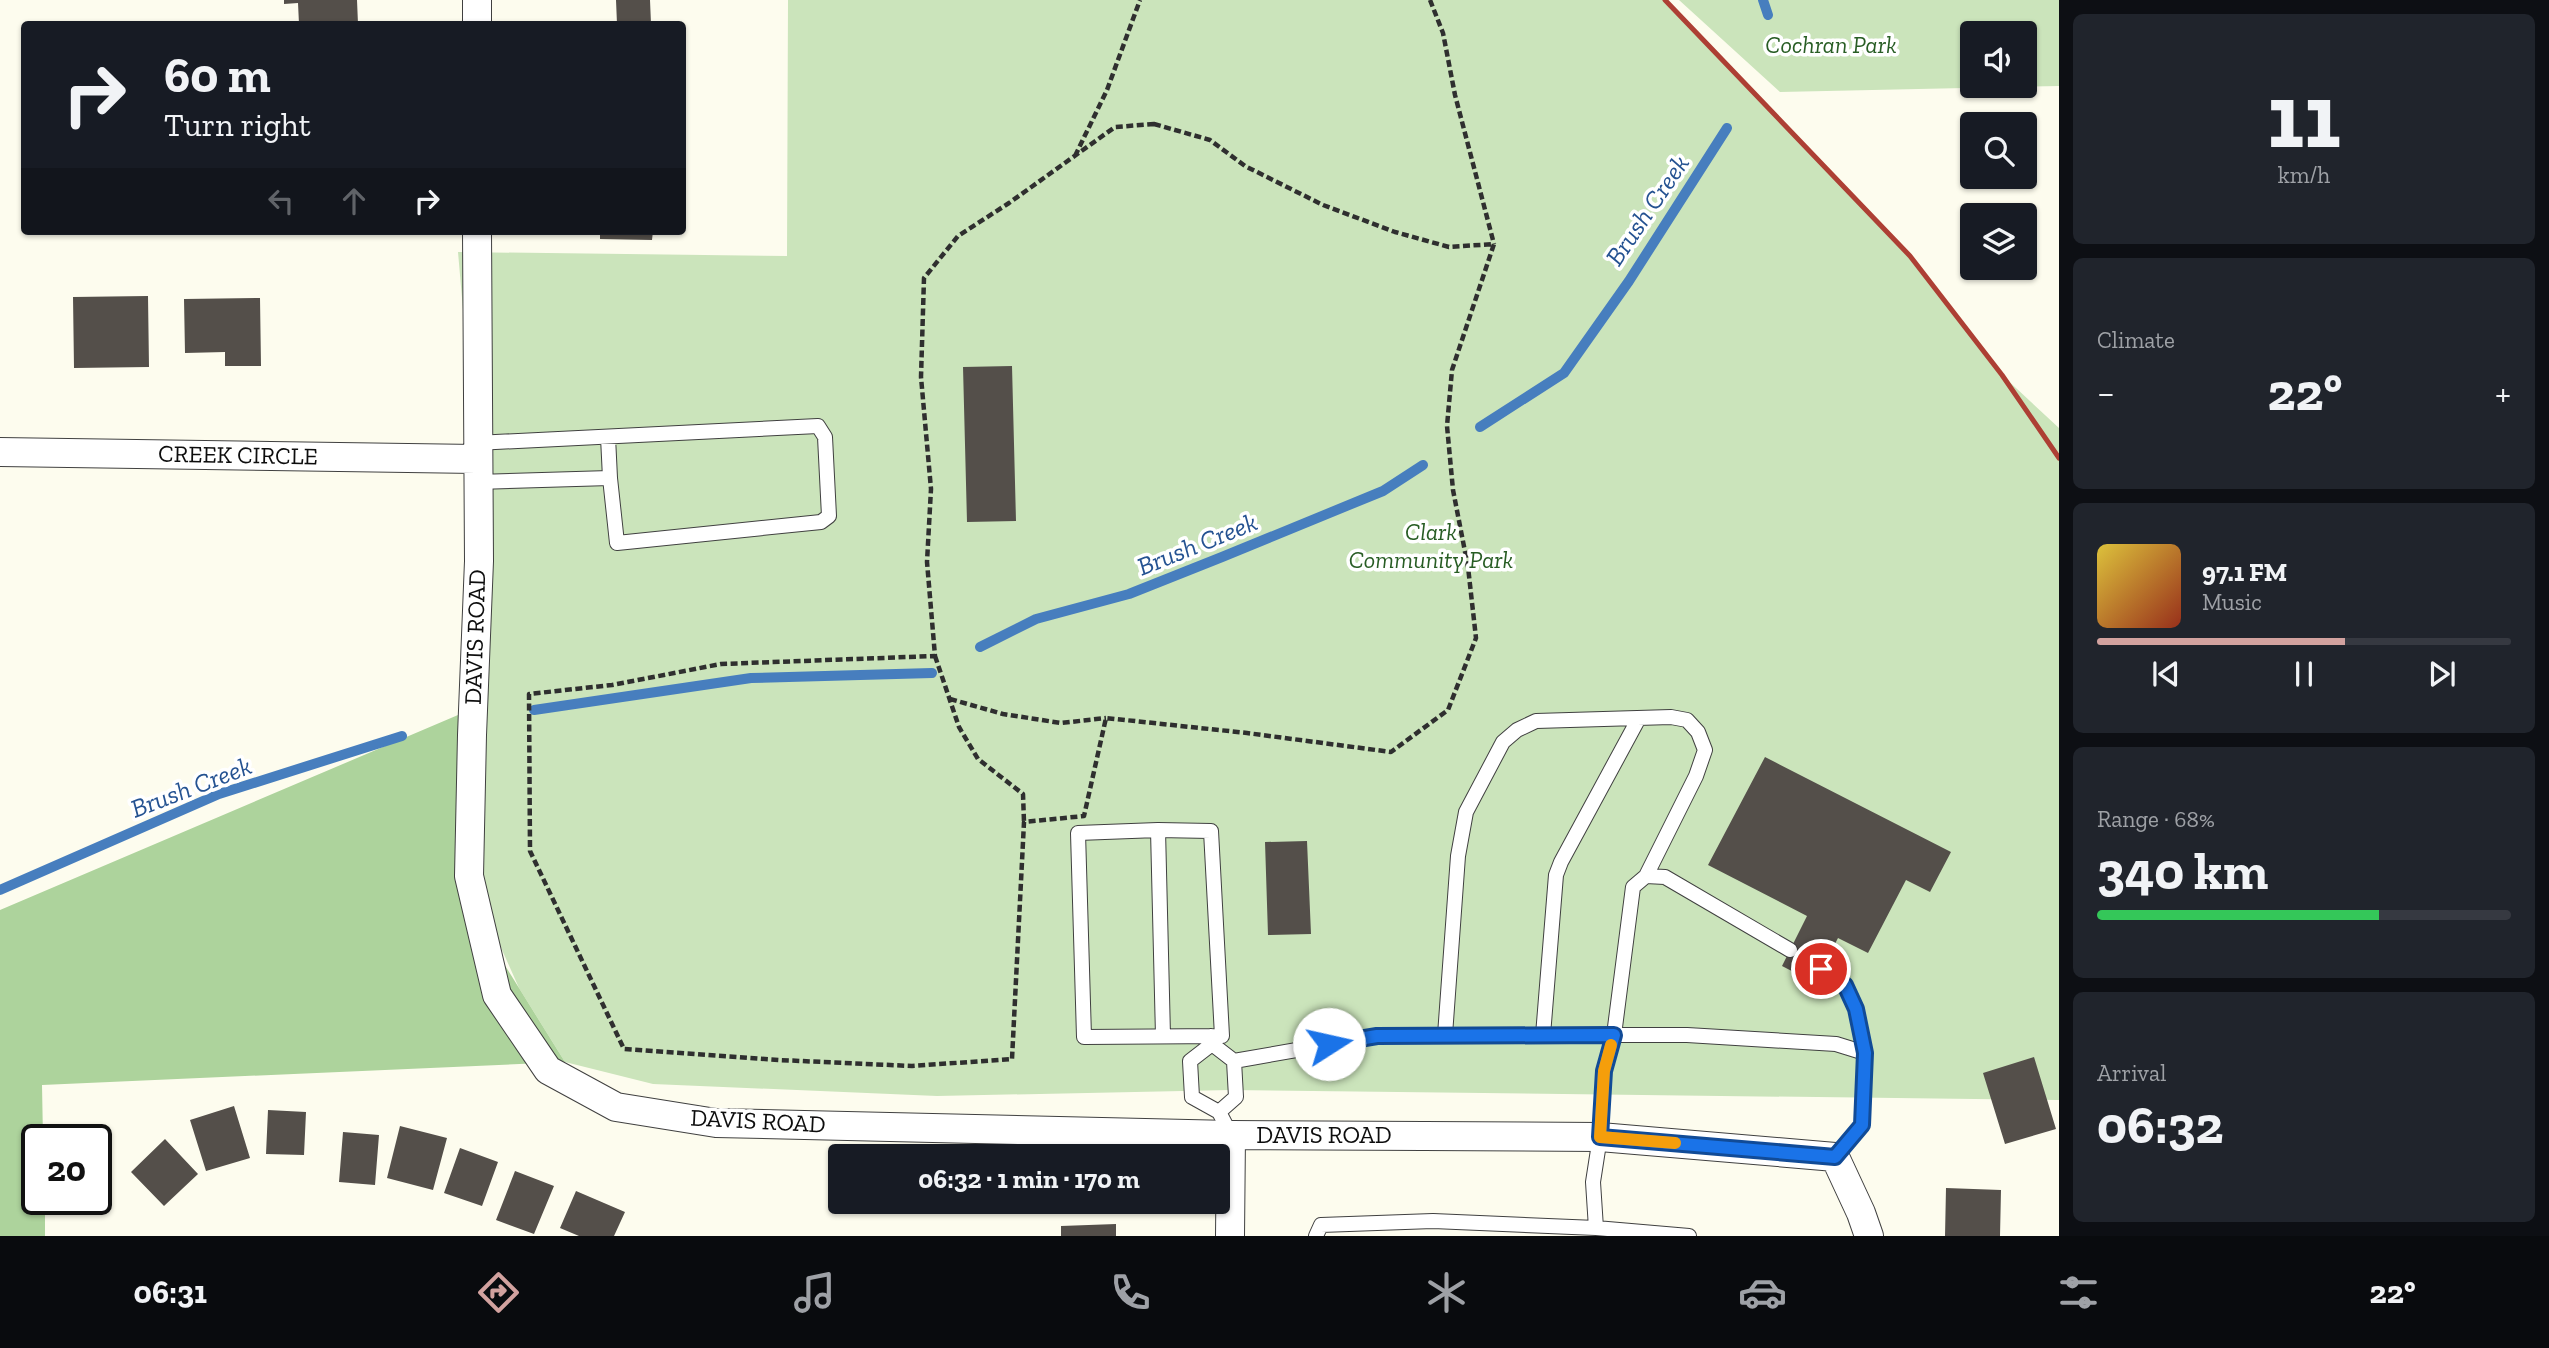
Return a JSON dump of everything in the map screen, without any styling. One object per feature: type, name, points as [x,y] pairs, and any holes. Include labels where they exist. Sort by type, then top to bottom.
[{"type":"street","points":[[477,0],[477,21]]},
{"type":"street","name":"DAVIS ROAD","points":[[477,235],[476,461],[479,561],[472,722],[470,876],[497,995],[548,1070],[616,1107],[716,1123],[1225,1123],[1600,1137],[1835,1157]]},
{"type":"street","name":"CREEK CIRCLE","points":[[0,452],[476,461]]},
{"type":"street","points":[[1225,1123],[1230,1236]]},
{"type":"street","points":[[1835,1157],[1869,1236]]},
{"type":"lane","points":[[476,461],[608,437],[818,426],[825,437],[829,516],[821,523],[617,543],[608,437]]},
{"type":"lane","points":[[476,461],[610,478]]},
{"type":"lane","points":[[1543,1035],[1556,875],[1639,718]]},
{"type":"lane","points":[[1445,1035],[1462,832],[1466,812],[1503,742],[1517,730],[1536,721],[1639,718],[1686,720],[1698,732],[1705,750],[1696,776],[1646,876],[1633,887],[1614,1035],[1604,1071],[1600,1137],[1593,1182],[1595,1228]]},
{"type":"lane","points":[[1158,830],[1163,1036]]},
{"type":"lane","points":[[1215,1039],[1163,1036],[1084,1037],[1079,833],[1212,831],[1215,1039],[1234,1061],[1236,1097],[1225,1123],[1192,1097],[1190,1061],[1215,1039]]},
{"type":"lane","points":[[1646,876],[1665,877],[1790,950]]},
{"type":"lane","points":[[1821,969],[1845,985],[1856,1009],[1865,1053],[1862,1125],[1835,1157]]},
{"type":"lane","points":[[1234,1061],[1377,1036],[1445,1035],[1686,1035],[1836,1044],[1865,1053]]},
{"type":"lane","points":[[1316,1236],[1321,1225],[1433,1221],[1595,1228],[1689,1236]]},
{"type":"path","points":[[1075,157],[1107,90],[1140,0]]},
{"type":"path","points":[[950,699],[1003,714],[1061,723],[1106,718],[1391,752],[1448,710],[1476,638],[1447,426],[1452,370],[1494,244],[1455,96],[1443,33],[1430,0]]},
{"type":"path","points":[[935,656],[721,664],[612,685],[529,694],[530,851],[624,1049],[912,1066],[1012,1059],[1024,822],[1023,794],[978,760],[959,727],[935,656],[927,562],[931,489],[921,377],[924,278],[958,236],[1115,127],[1154,124],[1210,140],[1245,166],[1311,200],[1395,232],[1449,247],[1494,244]]},
{"type":"path","points":[[1024,822],[1084,816],[1106,718]]},
{"type":"green space","name":"Clark Community Park","points":[[788,0],[1665,0],[1910,256],[2002,375],[2059,428],[2059,1100],[1230,1090],[937,1096],[653,1084],[565,1062],[519,988],[469,876],[476,459],[458,252],[787,256]]},
{"type":"green space","name":"Cochran Park","points":[[1679,0],[2059,0],[2059,86],[2037,86],[2037,21],[1960,21],[1960,88],[1780,92]]},
{"type":"green space","points":[[458,715],[458,890],[565,1062],[42,1085],[43,1124],[21,1124],[21,1215],[45,1215],[45,1236],[0,1236],[0,910]]},
{"type":"building","points":[[284,0],[357,0],[358,21],[299,21],[298,3],[284,4]]},
{"type":"building","points":[[616,0],[650,0],[651,21],[617,21]]},
{"type":"building","points":[[600,235],[653,235],[652,240],[600,239]]},
{"type":"building","points":[[148,296],[149,367],[74,368],[73,297]]},
{"type":"building","points":[[260,298],[261,366],[225,366],[225,352],[185,353],[184,299]]},
{"type":"building","points":[[1012,366],[1016,521],[967,522],[963,367]]},
{"type":"building","points":[[1765,757],[1951,852],[1930,892],[1906,880],[1868,953],[1838,938],[1815,983],[1782,966],[1807,916],[1708,865]]},
{"type":"building","points":[[1307,841],[1311,934],[1268,935],[1265,842]]},
{"type":"building","points":[[2034,1057],[2056,1129],[2005,1144],[1983,1073]]},
{"type":"building","points":[[234,1106],[250,1158],[206,1171],[190,1120]]},
{"type":"building","points":[[268,1110],[306,1112],[304,1155],[266,1154]]},
{"type":"building","points":[[400,1126],[447,1138],[433,1190],[387,1178]]},
{"type":"building","points":[[343,1132],[379,1135],[375,1185],[339,1182]]},
{"type":"building","points":[[165,1139],[198,1174],[164,1206],[131,1172]]},
{"type":"building","points":[[460,1148],[498,1162],[482,1206],[444,1193]]},
{"type":"building","points":[[515,1171],[554,1186],[534,1234],[496,1220]]},
{"type":"building","points":[[1946,1188],[2001,1190],[2000,1236],[1945,1236]]},
{"type":"building","points":[[576,1191],[625,1212],[614,1236],[579,1236],[560,1228]]},
{"type":"building","points":[[1116,1224],[1116,1236],[1061,1236],[1061,1226]]},
{"type":"waterway","name":"Brush Creek","points":[[1763,0],[1768,15]]},
{"type":"waterway","name":"Brush Creek","points":[[1480,427],[1564,373],[1629,281],[1727,128]]},
{"type":"waterway","name":"Brush Creek","points":[[980,647],[1036,619],[1129,594],[1383,491],[1423,465]]},
{"type":"waterway","name":"Brush Creek","points":[[534,710],[751,678],[932,673]]},
{"type":"waterway","name":"Brush Creek","points":[[0,890],[219,794],[402,736]]},
{"type":"railway","points":[[1665,0],[1910,256],[2002,375],[2059,458]]},
{"type":"slow traffic","points":[[1611,1045],[1604,1071],[1600,1137],[1675,1143]]},
{"type":"route","points":[[1329,1044],[1377,1036],[1614,1035],[1604,1071],[1600,1137],[1835,1157],[1862,1125],[1865,1053],[1856,1009],[1845,985],[1821,969]]}]
